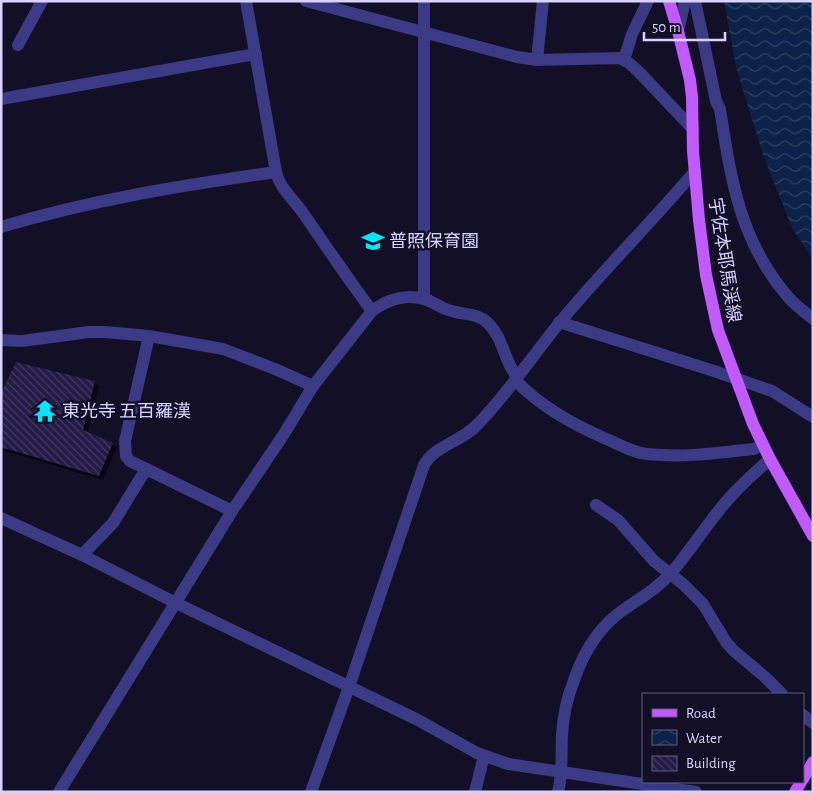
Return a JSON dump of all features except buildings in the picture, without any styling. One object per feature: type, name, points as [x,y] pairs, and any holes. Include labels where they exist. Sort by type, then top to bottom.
[{"type":"main road","name":"宇佐本耶馬渓線","points":[[669,1],[690,80],[695,171],[702,246],[718,330],[753,424],[770,459],[813,536]]},
{"type":"main road","points":[[804,777],[813,762]]},
{"type":"street","points":[[18,45],[42,1]]},
{"type":"street","points":[[246,1],[276,172],[282,188],[304,213],[330,255],[372,311]]},
{"type":"street","points":[[306,1],[423,34],[517,57],[537,60],[615,58],[624,60],[638,71],[693,129]]},
{"type":"street","points":[[424,1],[424,299]]},
{"type":"street","points":[[537,60],[543,1]]},
{"type":"street","points":[[624,60],[632,34],[648,1]]},
{"type":"street","points":[[678,31],[685,1]]},
{"type":"street","points":[[695,1],[716,101],[720,109],[730,173],[744,222],[773,278],[791,300],[813,318]]},
{"type":"street","points":[[1,99],[256,54]]},
{"type":"street","points":[[311,792],[428,457],[456,441],[474,427],[516,379],[559,322],[695,171]]},
{"type":"street","points":[[1,227],[116,198],[202,182],[276,172]]},
{"type":"street","points":[[59,792],[232,511],[284,434],[313,386],[372,311],[382,304],[400,298],[424,299],[452,312],[475,316],[485,320],[501,340],[516,379],[538,401],[562,417],[630,450],[645,454],[692,455],[754,449],[763,445]]},
{"type":"street","points":[[559,322],[772,391],[813,417]]},
{"type":"street","points":[[1,340],[22,341],[97,332],[149,336],[223,348],[313,386]]},
{"type":"street","points":[[149,336],[124,449],[126,456],[130,461],[232,511]]},
{"type":"street","points":[[558,792],[561,772],[563,720],[567,701],[577,670],[589,647],[610,621],[625,608],[648,595],[670,575],[734,492],[770,459]]},
{"type":"street","points":[[82,555],[113,523],[146,469]]},
{"type":"street","points":[[596,505],[618,520],[654,561],[683,584],[703,604],[734,652],[765,677],[781,693]]},
{"type":"street","points":[[1,518],[82,555],[176,603],[418,720],[484,756],[508,764],[696,792]]},
{"type":"street","points":[[475,792],[484,756]]},
{"type":"water","points":[[724,1],[813,1],[813,259],[792,228],[763,155],[736,67]]},
{"type":"place","name":"普照保育園","points":[[373,241]]},
{"type":"place","name":"東光寺 五百羅漢","points":[[45,411]]}]
